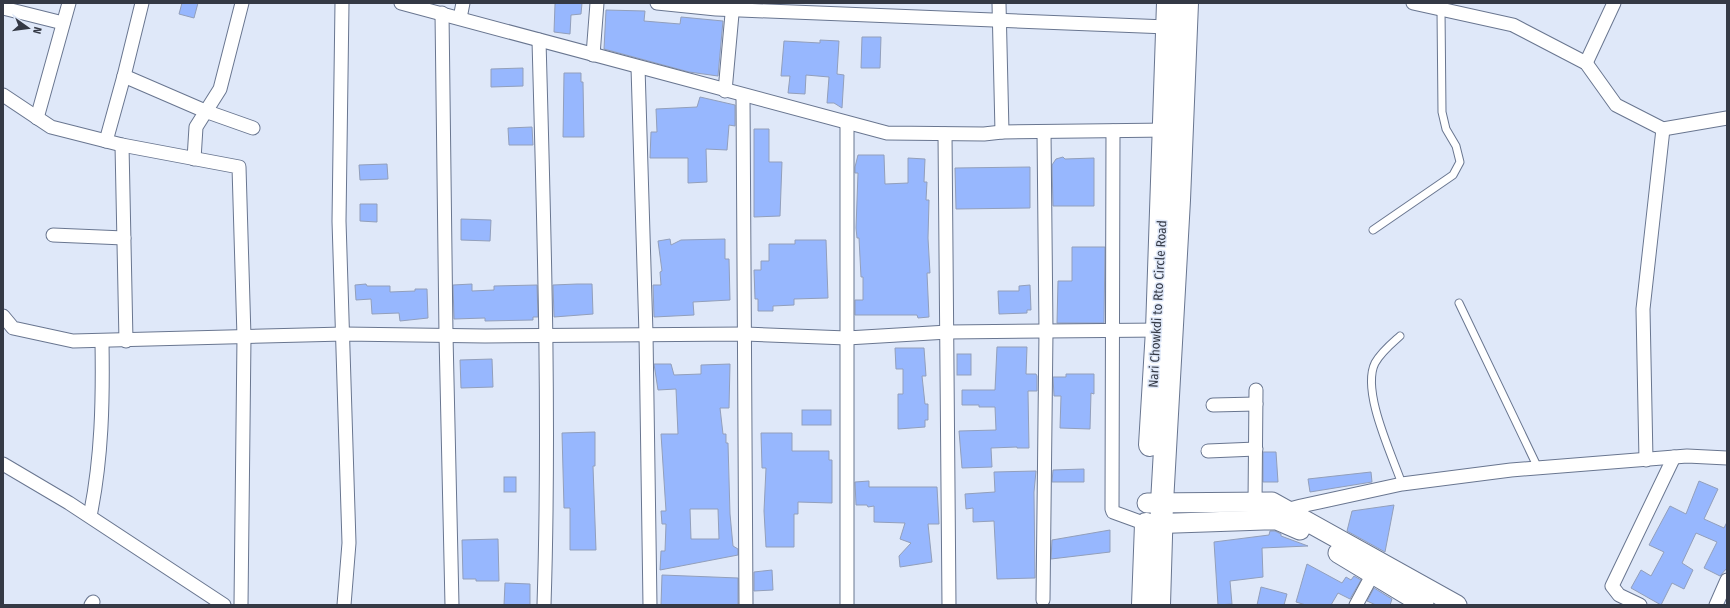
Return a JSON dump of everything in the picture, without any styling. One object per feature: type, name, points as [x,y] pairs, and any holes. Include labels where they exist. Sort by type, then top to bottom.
[{"type":"highway","name":"Nari Chowkdi to Rto Circle Road","points":[[1151,600],[1144,522],[1154,503],[1165,330],[1173,130],[1167,27],[1168,3]]},
{"type":"highway","points":[[1173,130],[1187,3]]},
{"type":"street","points":[[37,118],[69,3]]},
{"type":"street","points":[[106,141],[142,3]]},
{"type":"street","points":[[194,159],[196,126],[220,89],[242,3]]},
{"type":"street","points":[[342,3],[339,221],[344,334],[349,543],[344,605]]},
{"type":"street","points":[[401,3],[743,96],[887,133],[984,134],[1002,132],[1173,130]]},
{"type":"street","points":[[460,18],[463,3]]},
{"type":"street","points":[[593,54],[597,3]]},
{"type":"street","points":[[657,3],[822,8],[999,20],[1167,27]]},
{"type":"street","points":[[999,3],[1002,132]]},
{"type":"street","points":[[1414,3],[1513,25],[1586,63],[1616,105],[1663,129],[1727,118]]},
{"type":"street","points":[[1586,63],[1614,3]]},
{"type":"street","points":[[725,91],[733,6]]},
{"type":"street","points":[[3,8],[63,23]]},
{"type":"street","points":[[442,14],[446,335],[452,605]]},
{"type":"street","points":[[539,40],[546,335],[547,503],[544,605]]},
{"type":"street","points":[[638,67],[646,334],[650,605]]},
{"type":"street","points":[[124,76],[205,111],[253,128]]},
{"type":"street","points":[[3,95],[51,127],[122,145],[239,167],[244,337],[241,605]]},
{"type":"street","points":[[743,96],[746,605]]},
{"type":"street","points":[[847,123],[847,605]]},
{"type":"street","points":[[1646,460],[1643,309],[1663,129]]},
{"type":"street","points":[[1113,131],[1111,331],[1113,512],[1144,522],[1281,515],[1402,484],[1538,468],[1674,457],[1727,458]]},
{"type":"street","points":[[1043,600],[1046,331],[1044,132]]},
{"type":"street","points":[[945,134],[948,332],[949,605]]},
{"type":"street","points":[[122,145],[126,341]]},
{"type":"street","points":[[53,235],[124,238]]},
{"type":"street","points":[[5,323],[13,328],[72,341],[126,341],[344,334],[745,334],[847,338],[948,332],[1165,330]]},
{"type":"street","points":[[90,516],[100,455],[103,406],[102,341]]},
{"type":"street","points":[[1256,390],[1256,502]]},
{"type":"street","points":[[1213,405],[1256,404]]},
{"type":"street","points":[[1208,451],[1256,449]]},
{"type":"street","points":[[1640,605],[1619,595],[1612,586],[1674,457]]},
{"type":"street","points":[[3,464],[90,516],[224,605]]},
{"type":"street","points":[[1154,503],[1272,502],[1281,515],[1296,528],[1376,568],[1456,605]]},
{"type":"street","points":[[1376,568],[1420,604]]},
{"type":"street","points":[[1356,605],[1376,568]]},
{"type":"street","points":[[1716,605],[1727,580]]},
{"type":"lane","points":[[1373,230],[1453,175],[1460,162],[1456,146],[1446,129],[1442,112],[1441,10]]},
{"type":"lane","points":[[1459,303],[1538,468]]},
{"type":"lane","points":[[1400,336],[1382,353],[1375,364],[1371,380],[1374,404],[1402,484]]},
{"type":"building","points":[[182,3],[198,3],[194,18],[179,14]]},
{"type":"building","points":[[582,3],[581,14],[571,15],[570,34],[554,32],[555,4]]},
{"type":"building","points":[[606,10],[645,11],[644,21],[680,24],[681,17],[723,21],[718,76],[689,72],[604,49]]},
{"type":"building","points":[[862,37],[881,37],[880,68],[861,68]]},
{"type":"building","points":[[820,40],[839,41],[837,74],[844,75],[842,108],[834,103],[827,103],[829,77],[806,75],[805,94],[788,93],[790,76],[781,76],[784,41],[820,43]]},
{"type":"building","points":[[523,68],[523,86],[491,87],[491,69]]},
{"type":"building","points":[[564,73],[581,73],[581,82],[583,82],[584,137],[563,137]]},
{"type":"building","points":[[700,97],[735,105],[735,126],[729,125],[727,150],[706,149],[707,182],[688,183],[688,158],[650,158],[651,132],[657,132],[656,109],[697,107]]},
{"type":"building","points":[[532,127],[533,145],[509,145],[508,128]]},
{"type":"building","points":[[754,129],[769,129],[769,162],[782,162],[780,216],[754,217]]},
{"type":"building","points":[[858,155],[884,155],[885,184],[908,183],[908,158],[925,159],[924,182],[927,182],[926,200],[929,200],[928,238],[930,273],[927,273],[929,317],[918,318],[917,315],[855,315],[855,300],[863,300],[863,277],[861,277],[859,238],[857,238],[856,228],[858,173],[855,173],[855,167]]},
{"type":"building","points":[[1063,157],[1065,159],[1094,158],[1094,206],[1053,206],[1052,165],[1056,159]]},
{"type":"building","points":[[387,164],[388,179],[360,180],[359,165]]},
{"type":"building","points":[[1030,167],[1030,208],[956,209],[955,168]]},
{"type":"building","points":[[360,204],[377,204],[377,222],[360,221]]},
{"type":"building","points":[[461,219],[491,220],[490,241],[461,240]]},
{"type":"building","points":[[670,239],[671,245],[681,240],[725,239],[725,259],[729,259],[730,300],[693,302],[694,315],[654,317],[653,285],[661,285],[660,272],[662,271],[658,241]]},
{"type":"building","points":[[795,240],[826,240],[828,298],[794,299],[794,305],[773,306],[773,311],[758,311],[758,299],[755,299],[754,270],[761,270],[761,261],[769,261],[769,244],[795,244]]},
{"type":"building","points":[[1072,247],[1105,247],[1104,323],[1057,323],[1058,281],[1072,281]]},
{"type":"building","points":[[366,284],[367,286],[390,286],[390,292],[427,289],[428,318],[400,321],[399,313],[372,314],[371,299],[356,300],[355,285]]},
{"type":"building","points":[[472,284],[472,291],[494,290],[494,286],[537,285],[538,317],[533,317],[533,320],[485,321],[485,318],[454,319],[453,285]]},
{"type":"building","points":[[592,284],[593,314],[554,317],[553,285]]},
{"type":"building","points":[[1030,285],[1031,310],[1027,310],[1027,313],[999,314],[998,291],[1019,291],[1019,286]]},
{"type":"building","points":[[997,347],[1027,347],[1026,374],[1036,374],[1037,376],[1037,391],[1028,391],[1029,448],[991,448],[992,467],[962,468],[959,431],[996,430],[995,407],[962,405],[962,390],[995,390]]},
{"type":"building","points":[[895,348],[924,348],[926,376],[922,376],[925,404],[928,404],[928,420],[925,420],[925,427],[898,429],[898,394],[903,394],[903,369],[896,369]]},
{"type":"building","points":[[957,354],[971,354],[971,375],[957,375]]},
{"type":"building","points":[[492,359],[493,387],[461,388],[460,360]]},
{"type":"building","points":[[654,364],[671,364],[674,375],[701,374],[701,365],[730,364],[729,408],[720,408],[723,434],[726,434],[726,443],[728,443],[730,514],[733,546],[738,549],[738,555],[660,570],[661,551],[665,551],[666,524],[662,524],[661,511],[666,511],[661,434],[678,434],[676,389],[658,390]],"holes":[[[690,509],[718,509],[719,539],[691,539]]]},
{"type":"building","points":[[1066,374],[1094,374],[1094,394],[1091,393],[1090,429],[1060,428],[1061,396],[1054,396],[1053,377],[1066,377]]},
{"type":"building","points":[[802,410],[831,410],[831,425],[802,425]]},
{"type":"building","points":[[595,432],[595,466],[593,466],[596,550],[570,550],[570,508],[564,508],[562,433]]},
{"type":"building","points":[[761,433],[792,433],[792,451],[829,451],[829,460],[832,460],[832,503],[798,502],[798,514],[794,514],[794,547],[766,547],[764,511],[766,468],[762,468]]},
{"type":"building","points":[[1263,452],[1276,452],[1278,482],[1263,482]]},
{"type":"building","points":[[1084,469],[1084,482],[1052,482],[1053,470]]},
{"type":"building","points":[[1036,471],[1034,492],[1035,578],[997,579],[994,521],[973,522],[973,508],[966,509],[965,494],[995,492],[994,472]]},
{"type":"building","points":[[1371,472],[1372,482],[1310,492],[1308,479]]},
{"type":"building","points":[[504,477],[516,477],[516,492],[504,492]]},
{"type":"building","points":[[869,481],[869,487],[937,487],[939,524],[928,524],[932,562],[900,567],[899,556],[911,543],[900,539],[905,523],[874,522],[874,506],[868,507],[867,505],[856,505],[855,482]]},
{"type":"building","points":[[1699,481],[1718,489],[1704,519],[1724,528],[1727,522],[1727,568],[1720,576],[1704,568],[1717,542],[1696,533],[1682,563],[1693,570],[1684,589],[1672,583],[1661,605],[1631,588],[1641,570],[1651,576],[1664,552],[1649,545],[1670,506],[1686,514]]},
{"type":"building","points":[[1394,505],[1385,552],[1347,531],[1352,511]]},
{"type":"building","points":[[1110,530],[1110,552],[1051,559],[1052,540]]},
{"type":"building","points":[[1270,531],[1275,531],[1281,534],[1281,536],[1308,546],[1262,548],[1263,577],[1230,581],[1232,604],[1218,605],[1214,542],[1269,535]]},
{"type":"building","points":[[498,539],[499,581],[476,581],[476,579],[463,579],[462,540]]},
{"type":"building","points":[[1307,564],[1342,583],[1346,577],[1351,580],[1354,576],[1361,580],[1350,599],[1338,593],[1331,605],[1306,605],[1296,602]]},
{"type":"building","points":[[772,570],[773,590],[754,591],[754,572]]},
{"type":"building","points":[[662,575],[738,578],[738,605],[661,605]]},
{"type":"building","points":[[505,583],[530,584],[530,605],[504,605]]},
{"type":"building","points":[[1261,587],[1287,594],[1284,605],[1257,605]]},
{"type":"building","points":[[1374,588],[1392,599],[1390,605],[1376,605],[1367,601]]}]
